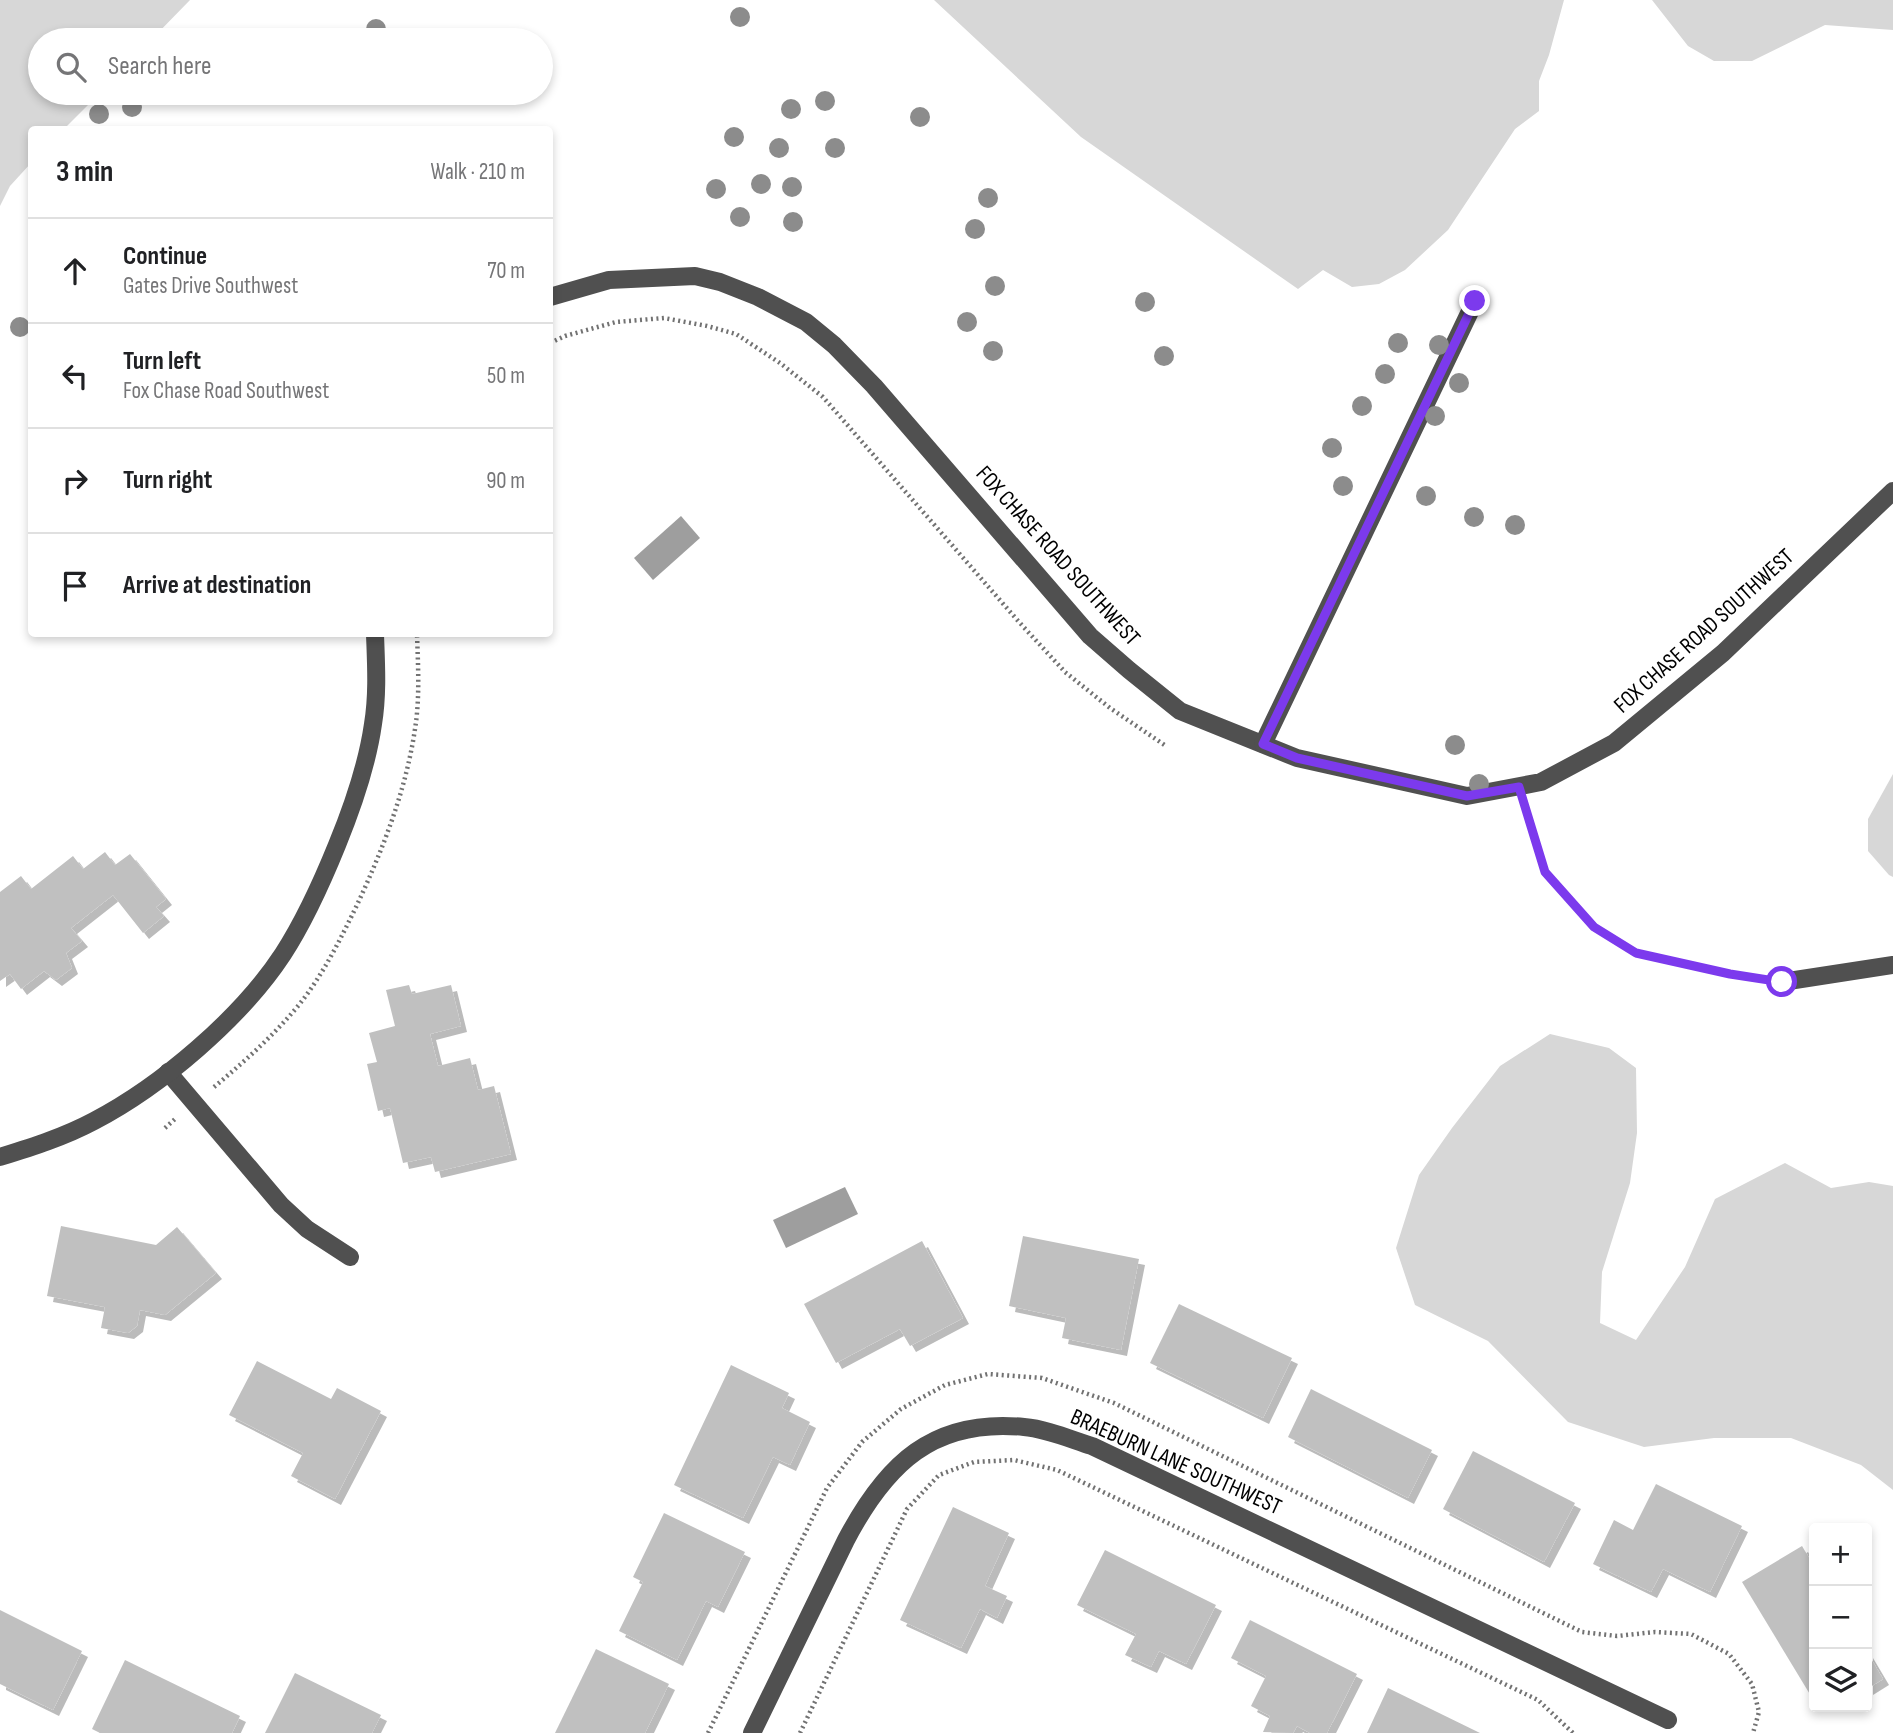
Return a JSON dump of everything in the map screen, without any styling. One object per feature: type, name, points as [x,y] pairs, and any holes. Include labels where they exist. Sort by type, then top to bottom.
[{"type":"street","name":"FOX CHASE ROAD SOUTHWEST","points":[[553,296],[609,280],[695,276],[720,282],[758,297],[796,316],[834,345],[874,386],[1090,636],[1180,711],[1297,758],[1467,796],[1541,782],[1614,743],[1723,653],[1893,491]]},
{"type":"street","points":[[1263,744],[1475,301]]},
{"type":"street","points":[[0,1157],[59,1137],[122,1105],[168,1072],[242,1005],[283,955],[329,867],[349,817],[367,757],[375,704],[375,637]]},
{"type":"street","points":[[1782,982],[1893,965]]},
{"type":"street","points":[[168,1072],[281,1205],[307,1229],[350,1257]]},
{"type":"street","name":"BRAEBURN LANE SOUTHWEST","points":[[752,1733],[846,1540],[876,1490],[911,1454],[938,1437],[991,1426],[1026,1427],[1092,1446],[1668,1720]]},
{"type":"path","points":[[553,342],[615,322],[664,318],[736,334],[780,363],[823,397],[1065,672],[1110,708],[1166,746]]},
{"type":"path","points":[[1519,787],[1545,872],[1594,927],[1636,953],[1730,974],[1782,982]]},
{"type":"path","points":[[708,1733],[827,1488],[862,1442],[901,1409],[945,1385],[988,1374],[1042,1378],[1114,1403],[1582,1632],[1618,1636],[1655,1632],[1691,1634],[1729,1654],[1752,1684],[1759,1712],[1754,1733]]},
{"type":"path","points":[[800,1733],[907,1509],[939,1475],[974,1462],[1014,1460],[1057,1470],[1538,1700],[1573,1733]]},
{"type":"shaded area","points":[[0,0],[190,0],[163,28],[28,28],[28,105],[88,105],[67,126],[28,126],[28,166],[10,186],[0,206]]},
{"type":"shaded area","points":[[934,0],[1564,0],[1539,81],[1539,111],[1515,129],[1448,230],[1405,270],[1379,284],[1352,287],[1323,270],[1298,289],[1081,137]]},
{"type":"shaded area","points":[[1652,0],[1893,0],[1893,30],[1825,25],[1752,61],[1714,61],[1688,46]]},
{"type":"shaded area","points":[[681,516],[700,538],[653,580],[634,558]]},
{"type":"shaded area","points":[[1893,774],[1893,877],[1868,851],[1868,819]]},
{"type":"shaded area","points":[[1550,1034],[1609,1048],[1636,1068],[1637,1133],[1630,1183],[1602,1272],[1600,1323],[1636,1340],[1685,1267],[1715,1199],[1785,1163],[1831,1188],[1869,1182],[1893,1186],[1893,1490],[1861,1465],[1791,1438],[1714,1438],[1644,1447],[1568,1422],[1488,1341],[1415,1305],[1396,1248],[1419,1175],[1500,1066]]},
{"type":"shaded area","points":[[845,1187],[858,1214],[786,1248],[773,1220]]},
{"type":"building","points":[[105,852],[115,865],[130,854],[166,899],[156,907],[164,916],[143,933],[113,895],[71,928],[82,941],[66,953],[72,968],[56,980],[44,971],[21,989],[10,974],[0,981],[0,892],[21,876],[31,889],[73,856],[83,869]]},
{"type":"building","points":[[409,985],[412,994],[451,985],[461,1026],[430,1034],[438,1066],[470,1058],[478,1090],[494,1086],[511,1154],[435,1172],[431,1157],[403,1163],[390,1108],[378,1111],[367,1064],[377,1062],[369,1033],[395,1026],[386,990]]},
{"type":"building","points":[[61,1226],[156,1245],[177,1227],[216,1273],[165,1315],[140,1310],[137,1326],[128,1333],[101,1328],[105,1307],[47,1296]]},
{"type":"building","points":[[1023,1236],[1139,1259],[1121,1350],[1062,1338],[1066,1318],[1009,1306]]},
{"type":"building","points":[[922,1241],[963,1318],[910,1346],[900,1329],[836,1363],[804,1304]]},
{"type":"building","points":[[1179,1304],[1292,1358],[1263,1418],[1150,1363]]},
{"type":"building","points":[[257,1361],[331,1399],[337,1388],[381,1411],[335,1499],[291,1476],[303,1453],[229,1415]]},
{"type":"building","points":[[731,1365],[789,1393],[782,1408],[810,1422],[790,1465],[773,1457],[743,1518],[674,1485]]},
{"type":"building","points":[[1311,1389],[1432,1450],[1408,1498],[1288,1437]]},
{"type":"building","points":[[1473,1451],[1575,1503],[1544,1562],[1443,1509]]},
{"type":"building","points":[[1656,1484],[1742,1526],[1710,1592],[1663,1569],[1651,1592],[1593,1564],[1614,1520],[1633,1530]]},
{"type":"building","points":[[953,1507],[1009,1533],[985,1586],[1007,1596],[997,1618],[980,1609],[961,1648],[900,1620]]},
{"type":"building","points":[[664,1513],[745,1552],[718,1607],[706,1601],[677,1660],[619,1631],[643,1582],[633,1577]]},
{"type":"building","points":[[1802,1546],[1809,1558],[1809,1693],[1742,1582]]},
{"type":"building","points":[[1105,1550],[1216,1605],[1186,1664],[1159,1651],[1151,1667],[1125,1655],[1136,1634],[1077,1605]]},
{"type":"building","points":[[0,1610],[82,1651],[53,1710],[0,1684]]},
{"type":"building","points":[[1250,1620],[1357,1674],[1327,1733],[1310,1733],[1297,1726],[1293,1733],[1263,1732],[1270,1716],[1251,1706],[1266,1676],[1231,1658]]},
{"type":"building","points":[[596,1649],[669,1684],[645,1733],[555,1733]]},
{"type":"building","points":[[125,1660],[240,1716],[232,1733],[100,1733],[92,1729]]},
{"type":"building","points":[[1872,1660],[1883,1679],[1872,1686]]},
{"type":"building","points":[[295,1673],[381,1715],[372,1733],[265,1733]]},
{"type":"building","points":[[1388,1688],[1480,1733],[1367,1733]]},
{"type":"route","points":[[1475,301],[1263,744],[1297,758],[1467,796],[1519,787],[1545,872],[1594,927],[1636,953],[1730,974],[1782,982]]}]
